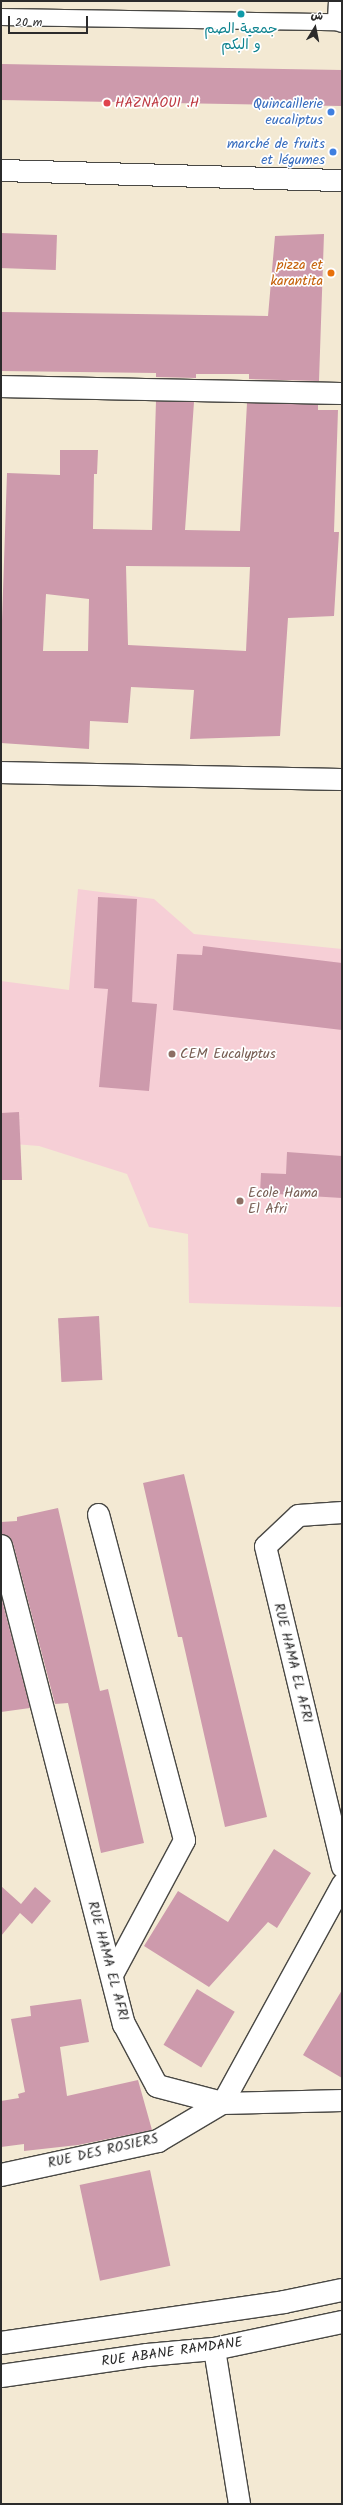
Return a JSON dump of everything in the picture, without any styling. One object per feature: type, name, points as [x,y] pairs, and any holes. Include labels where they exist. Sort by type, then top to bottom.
[{"type":"street","points":[[1,17],[339,23],[337,1]]},
{"type":"street","points":[[1,170],[342,180]]},
{"type":"street","points":[[1,386],[342,393]]},
{"type":"street","points":[[1,772],[342,779]]},
{"type":"street","name":"RUE HAMA EL AFRI","points":[[342,1512],[298,1515],[265,1546],[342,1867]]},
{"type":"street","points":[[98,1514],[184,1840],[111,1976]]},
{"type":"street","name":"RUE HAMA EL AFRI","points":[[1,1546],[124,2024],[157,2086],[222,2104]]},
{"type":"street","points":[[222,2104],[342,1884]]},
{"type":"street","points":[[222,2104],[342,2100]]},
{"type":"street","name":"RUE DES ROSIERS","points":[[1,2175],[158,2141],[222,2104]]},
{"type":"street","points":[[1,2343],[284,2302],[342,2290]]},
{"type":"street","name":"RUE ABANE RAMDANE","points":[[1,2376],[147,2355],[214,2349],[342,2322]]},
{"type":"street","points":[[214,2349],[239,2504]]},
{"type":"shaded area","name":"CEM Eucalyptus","points":[[78,889],[154,899],[194,934],[342,949],[342,1307],[189,1303],[188,1234],[149,1227],[127,1174],[39,1146],[1,1143],[1,1119],[24,1119],[1,1118],[1,981],[69,990]]},
{"type":"building","points":[[1,64],[342,70],[341,106],[1,100]]},
{"type":"building","points":[[1,233],[57,235],[56,270],[1,268]]},
{"type":"building","points":[[324,234],[319,381],[249,379],[249,374],[196,374],[196,378],[156,377],[156,373],[1,371],[1,312],[268,316],[275,236]]},
{"type":"building","points":[[156,401],[194,402],[185,530],[240,531],[247,403],[318,404],[318,410],[338,410],[334,532],[339,532],[334,616],[288,618],[280,736],[190,739],[194,690],[131,687],[128,723],[90,721],[89,749],[1,743],[1,650],[7,473],[60,475],[60,450],[98,450],[97,474],[94,474],[93,529],[152,530]],"holes":[[[126,566],[250,567],[246,651],[128,645]],[[46,594],[89,599],[88,651],[43,651]]]},
{"type":"building","points":[[98,897],[137,899],[132,1002],[157,1004],[149,1091],[99,1087],[108,989],[94,988]]},
{"type":"building","points":[[203,946],[342,963],[342,1030],[173,1010],[177,954],[202,955]]},
{"type":"building","points":[[19,1112],[22,1180],[1,1180],[1,1113]]},
{"type":"building","points":[[287,1152],[342,1156],[342,1198],[260,1193],[261,1173],[286,1174]]},
{"type":"building","points":[[99,1316],[102,1380],[61,1382],[58,1318]]},
{"type":"building","points":[[184,1474],[267,1817],[225,1827],[182,1637],[178,1637],[143,1483]]},
{"type":"building","points":[[58,1508],[100,1691],[108,1689],[144,1843],[101,1853],[68,1703],[55,1704],[13,1543],[10,1537],[1,1534],[1,1522],[17,1521],[17,1517]]},
{"type":"building","points":[[1,1596],[30,1708],[1,1712]]},
{"type":"building","points":[[274,1849],[311,1873],[277,1928],[268,1922],[209,1987],[144,1946],[178,1891],[228,1922]]},
{"type":"building","points":[[1,1886],[21,1904],[35,1887],[51,1901],[32,1924],[20,1913],[1,1936]]},
{"type":"building","points":[[197,1989],[235,2012],[201,2067],[164,2045]]},
{"type":"building","points":[[342,1990],[342,2078],[303,2055]]},
{"type":"building","points":[[81,1999],[89,2042],[60,2047],[67,2096],[138,2080],[152,2130],[78,2145],[24,2151],[24,2144],[1,2147],[1,2101],[19,2098],[18,2094],[25,2092],[11,2019],[31,2016],[30,2006]]},
{"type":"building","points":[[150,2170],[170,2266],[100,2281],[80,2185]]},
{"type":"place","name":"جمعية الصم و البكم","points":[[241,14]]},
{"type":"place","name":"HAZNAOUI .H","points":[[107,103]]},
{"type":"place","name":"Quincaillerie eucaliptus","points":[[331,112]]},
{"type":"place","name":"marché de fruits et légumes","points":[[333,152]]},
{"type":"place","name":"pizza et karantita","points":[[331,273]]},
{"type":"place","name":"CEM Eucalyptus","points":[[172,1054]]},
{"type":"place","name":"Ecole Hama El Afri","points":[[240,1201]]}]
